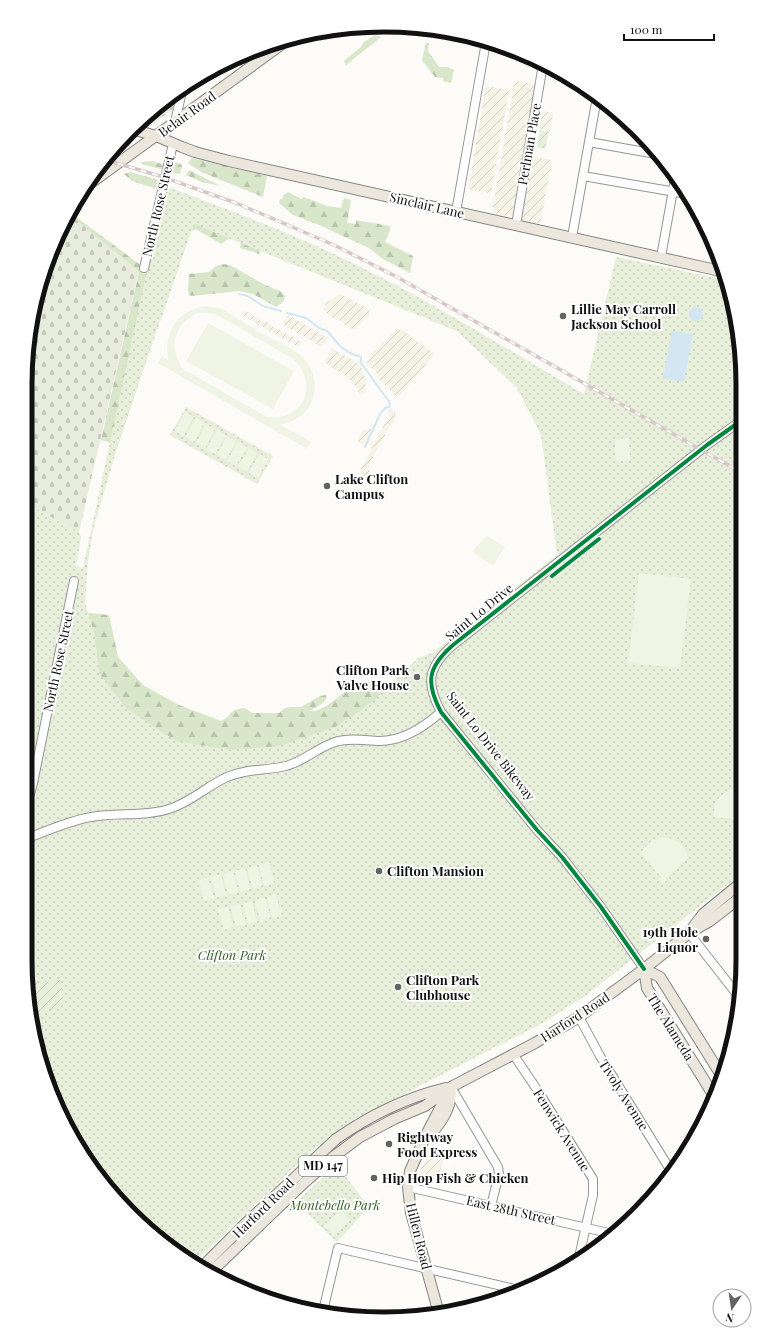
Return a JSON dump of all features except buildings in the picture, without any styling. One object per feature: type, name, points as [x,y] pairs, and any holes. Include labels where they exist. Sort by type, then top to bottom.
[{"type":"main road","name":"Belair Road","points":[[100,176],[274,50]]},
{"type":"main road","name":"Sinclair Lane","points":[[139,131],[156,136],[195,152],[229,161],[717,270]]},
{"type":"main road","name":"Harford Road","points":[[689,933],[703,914],[736,890]]},
{"type":"main road","name":"Harford Road","points":[[210,1266],[264,1220],[333,1157],[371,1130],[425,1106],[452,1087],[579,1017],[644,969],[689,933],[710,921],[736,901]]},
{"type":"main road","name":"The Alameda","points":[[644,969],[660,977],[718,1071]]},
{"type":"main road","name":"The Alameda","points":[[644,969],[647,988],[711,1091]]},
{"type":"main road","name":"Harford Road","points":[[209,1266],[250,1220],[336,1139],[353,1127],[389,1109],[425,1093],[452,1087]]},
{"type":"main road","name":"Hillen Road","points":[[437,1308],[411,1213],[408,1180],[412,1164],[452,1087]]},
{"type":"main road","name":"Hillen Road","points":[[425,1140],[432,1134],[447,1113],[452,1087]]},
{"type":"main road","points":[[425,1106],[432,1114],[432,1124]]},
{"type":"street","points":[[456,212],[485,47]]},
{"type":"street","name":"Perlman Place","points":[[516,225],[542,69]]},
{"type":"street","points":[[175,122],[181,97]]},
{"type":"street","points":[[572,237],[596,103]]},
{"type":"street","points":[[589,142],[650,153]]},
{"type":"street","name":"North Rose Street","points":[[144,268],[173,144]]},
{"type":"street","points":[[583,176],[680,193]]},
{"type":"street","points":[[661,257],[674,184]]},
{"type":"street","name":"Saint Lo Drive","points":[[644,969],[601,907],[576,875],[522,812],[441,712],[433,696],[431,682],[435,666],[443,654],[707,445],[736,424]]},
{"type":"street","name":"North Rose Street","points":[[32,787],[74,581]]},
{"type":"street","points":[[32,836],[91,817],[152,813],[170,809],[183,803],[212,784],[235,773],[286,766],[341,740],[388,741],[419,729],[441,712]]},
{"type":"street","points":[[689,933],[734,991]]},
{"type":"street","name":"Tivoly Avenue","points":[[579,1017],[600,1056],[668,1167]]},
{"type":"street","name":"Fenwick Avenue","points":[[513,1054],[538,1090],[593,1179],[594,1191],[580,1253]]},
{"type":"street","points":[[452,1087],[498,1167],[499,1174],[491,1206]]},
{"type":"street","name":"East 28th Street","points":[[408,1187],[606,1233]]},
{"type":"street","points":[[325,1307],[338,1248],[511,1288]]},
{"type":"shaded area","points":[[516,81],[535,84],[535,86],[513,217],[492,213],[514,84]]},
{"type":"shaded area","points":[[486,86],[509,90],[491,193],[468,189]]},
{"type":"shaded area","points":[[542,111],[553,113],[550,131],[539,129]]},
{"type":"shaded area","points":[[533,156],[552,160],[541,221],[539,223],[523,220],[522,218]]},
{"type":"shaded area","points":[[340,294],[369,309],[369,315],[356,329],[350,328],[339,320],[331,317],[333,316],[327,314],[323,309],[326,303]]},
{"type":"shaded area","points":[[245,311],[301,342],[300,345],[298,347],[240,314]]},
{"type":"shaded area","points":[[288,315],[328,338],[322,347],[282,324]]},
{"type":"shaded area","points":[[397,329],[402,330],[433,354],[400,395],[397,396],[384,384],[378,377],[378,374],[367,363],[371,354]]},
{"type":"shaded area","points":[[332,348],[361,365],[367,392],[360,395],[356,387],[347,377],[324,362]]},
{"type":"shaded area","points":[[392,409],[395,411],[395,420],[375,453],[369,466],[370,472],[368,475],[363,476],[360,472],[362,467],[385,423],[389,419],[389,410]]},
{"type":"shaded area","points":[[363,430],[372,430],[366,446],[357,441]]},
{"type":"shaded area","points":[[429,1156],[443,1160],[438,1184],[418,1179],[421,1168]]},
{"type":"green space","points":[[375,35],[381,37],[346,65],[344,61],[361,47],[364,42]]},
{"type":"green space","points":[[426,43],[429,43],[428,51],[439,67],[448,67],[454,70],[451,83],[443,81],[443,78],[435,77],[422,60]]},
{"type":"green space","points":[[174,102],[173,109],[150,126],[146,125]]},
{"type":"green space","points":[[540,130],[549,132],[545,149],[537,147]]},
{"type":"green space","points":[[192,158],[267,176],[263,197],[201,172],[188,163]]},
{"type":"green space","points":[[153,161],[164,165],[165,170],[141,164],[142,162]]},
{"type":"green space","points":[[173,161],[182,165],[180,174],[168,172]]},
{"type":"green space","points":[[189,170],[221,186],[202,182],[186,175]]},
{"type":"green space","points":[[130,172],[159,180],[157,189],[132,181],[124,174]]},
{"type":"green space","points":[[165,186],[263,247],[259,254],[240,248],[241,239],[233,236],[221,244],[196,229],[189,232],[118,445],[101,440],[139,272],[73,220],[75,216],[147,270]]},
{"type":"green space","name":"Clifton Park","points":[[165,186],[240,214],[337,255],[445,313],[584,394],[616,257],[719,279],[724,293],[733,338],[736,384],[736,878],[588,994],[543,1023],[355,1119],[334,1133],[306,1156],[198,1259],[152,1225],[135,1209],[119,1192],[91,1156],[68,1116],[59,1095],[44,1051],[39,1029],[35,1006],[32,960],[32,507],[79,532],[81,537],[76,566],[83,568]],"holes":[[[194,224],[457,331],[517,388],[541,435],[557,555],[432,653],[418,658],[371,703],[335,727],[279,746],[232,750],[176,741],[126,708],[99,673],[95,636],[85,602],[88,561],[94,526],[123,428]]]},
{"type":"green space","points":[[288,192],[301,199],[304,197],[327,206],[341,208],[344,198],[351,200],[347,223],[356,224],[356,220],[390,226],[385,242],[413,256],[410,273],[383,259],[369,248],[293,215],[279,203],[280,199],[282,199]]},
{"type":"green space","points":[[74,218],[139,271],[79,532],[32,507],[32,384],[35,338],[44,293],[51,271],[59,249]]},
{"type":"green space","points":[[222,264],[230,265],[265,285],[282,292],[285,296],[283,302],[276,307],[253,294],[239,291],[192,296],[189,295],[189,274],[209,272],[216,266]]},
{"type":"green space","points":[[206,306],[221,309],[290,348],[300,355],[309,365],[315,387],[312,402],[303,414],[292,421],[281,425],[311,442],[307,449],[158,363],[162,356],[168,360],[168,340],[175,324],[180,317],[196,308]],"holes":[[[198,313],[216,314],[293,359],[301,369],[306,379],[304,399],[299,407],[280,417],[267,417],[183,369],[178,361],[176,353],[175,345],[178,330],[190,318]]]},
{"type":"green space","points":[[208,323],[294,371],[273,409],[186,361]]},
{"type":"green space","points":[[186,407],[273,456],[257,484],[170,435]]},
{"type":"green space","points":[[185,412],[194,417],[183,436],[175,431]]},
{"type":"green space","points":[[196,418],[204,423],[194,442],[185,437]]},
{"type":"green space","points":[[206,424],[215,429],[205,448],[196,443]]},
{"type":"green space","points":[[217,430],[226,435],[215,454],[206,449]]},
{"type":"green space","points":[[227,436],[236,441],[226,460],[217,455]]},
{"type":"green space","points":[[629,438],[630,460],[616,461],[615,439]]},
{"type":"green space","points":[[238,442],[247,447],[236,466],[227,461]]},
{"type":"green space","points":[[249,448],[257,453],[247,472],[238,467]]},
{"type":"green space","points":[[259,454],[268,459],[258,478],[249,473]]},
{"type":"green space","points":[[487,536],[505,547],[493,566],[472,551]]},
{"type":"green space","points":[[639,573],[691,579],[680,668],[628,663]]},
{"type":"green space","points":[[79,612],[109,615],[118,657],[143,685],[179,705],[221,721],[232,711],[239,709],[245,708],[252,713],[279,713],[285,708],[301,707],[320,696],[326,695],[326,699],[323,703],[310,711],[316,711],[328,705],[342,694],[368,681],[377,680],[388,683],[404,693],[328,732],[212,777],[109,713]]},
{"type":"green space","points":[[736,789],[736,820],[714,816],[715,806],[719,798],[730,790]]},
{"type":"green space","points":[[663,837],[672,839],[679,843],[685,849],[688,858],[666,878],[666,881],[663,883],[660,881],[661,877],[640,853],[651,841]]},
{"type":"green space","points":[[269,863],[274,883],[264,886],[259,865]]},
{"type":"green space","points":[[257,865],[262,886],[253,889],[247,868]]},
{"type":"green space","points":[[245,868],[250,889],[240,892],[235,871]]},
{"type":"green space","points":[[233,871],[238,892],[228,895],[223,874]]},
{"type":"green space","points":[[221,874],[226,895],[216,897],[211,877]]},
{"type":"green space","points":[[208,877],[214,898],[204,901],[199,880]]},
{"type":"green space","points":[[276,895],[282,916],[272,918],[267,897]]},
{"type":"green space","points":[[265,898],[270,918],[260,921],[255,900]]},
{"type":"green space","points":[[252,901],[257,922],[248,924],[243,903]]},
{"type":"green space","points":[[240,904],[245,925],[236,927],[231,906]]},
{"type":"green space","points":[[228,907],[233,927],[224,930],[218,909]]},
{"type":"green space","points":[[60,980],[65,1005],[37,1012],[43,1046],[35,1006],[33,983]]},
{"type":"green space","name":"Montebello Park","points":[[337,1165],[369,1207],[337,1242],[296,1202]]},
{"type":"green space","points":[[341,1210],[350,1220],[334,1236],[324,1226]]},
{"type":"water","points":[[696,307],[701,309],[703,314],[701,319],[696,321],[691,319],[689,314],[691,309]]},
{"type":"water","points":[[672,331],[693,334],[684,382],[663,378]]},
{"type":"waterway","points":[[239,294],[248,296],[263,306],[281,311]]},
{"type":"waterway","points":[[287,313],[306,318],[319,328],[327,331],[340,346],[350,353],[361,357],[361,363],[390,403],[389,407],[385,408],[381,413]]},
{"type":"waterway","points":[[365,447],[380,414]]},
{"type":"railway","points":[[112,162],[160,176],[236,203],[334,245],[397,277],[736,470]]},
{"type":"cycle path","name":"Saint Lo Drive Bikeway","points":[[644,969],[601,907],[562,857],[537,830],[441,712],[433,692],[431,683],[432,676],[438,661],[453,645],[707,445],[736,424]]},
{"type":"cycle path","points":[[552,576],[599,539]]},
{"type":"place","name":"Lillie May Carroll Jackson School","points":[[563,316]]},
{"type":"place","name":"Lake Clifton Campus","points":[[327,486]]},
{"type":"place","name":"Clifton Park Valve House","points":[[417,677]]},
{"type":"place","name":"Clifton Mansion","points":[[379,871]]},
{"type":"place","name":"19th Hole Liquor","points":[[706,939]]},
{"type":"place","name":"Clifton Park Clubhouse","points":[[398,987]]},
{"type":"place","name":"Rightway Food Express","points":[[389,1144]]},
{"type":"place","name":"Hip Hop Fish & Chicken","points":[[374,1178]]}]
